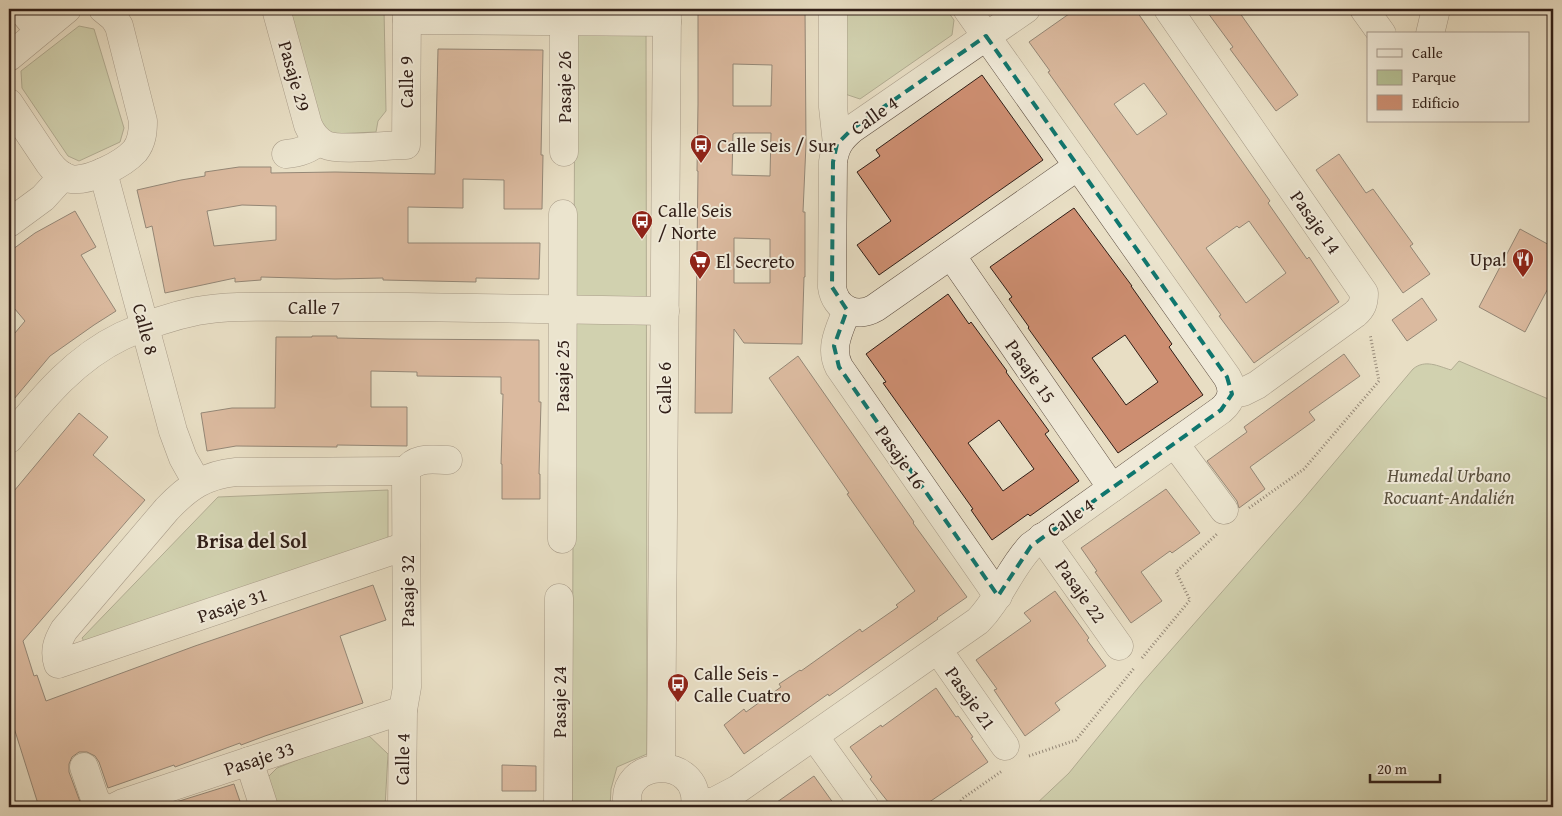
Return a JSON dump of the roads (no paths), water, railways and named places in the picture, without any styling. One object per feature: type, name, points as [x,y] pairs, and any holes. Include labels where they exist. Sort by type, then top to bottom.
[{"type":"street","points":[[21,9],[39,31]]},
{"type":"street","points":[[9,57],[67,9]]},
{"type":"street","points":[[9,103],[49,163],[55,171],[63,176],[78,179],[102,172],[135,151],[143,132],[143,121],[118,26],[114,18],[103,9]]},
{"type":"street","name":"Pasaje 29","points":[[276,9],[308,125],[312,134],[319,141]]},
{"type":"street","points":[[833,9],[833,108],[837,144]]},
{"type":"street","points":[[967,9],[1227,376],[1232,388],[1232,394]]},
{"type":"street","name":"Calle 4","points":[[847,310],[836,301],[832,287],[833,162],[837,144],[852,130],[1026,9]]},
{"type":"street","name":"Pasaje 14","points":[[1168,9],[1364,293],[1364,302],[1361,309],[1355,314],[1257,384],[1243,392],[1232,394]]},
{"type":"street","points":[[1364,9],[1381,32]]},
{"type":"street","points":[[1430,32],[1436,9]]},
{"type":"street","name":"Calle 9","points":[[319,141],[334,148],[406,145],[407,14],[564,21],[667,16]]},
{"type":"street","name":"Calle 6","points":[[661,767],[667,16]]},
{"type":"street","name":"Pasaje 26","points":[[564,21],[564,152]]},
{"type":"street","points":[[286,154],[304,151],[319,141]]},
{"type":"street","points":[[847,310],[854,313],[868,312],[1078,166]]},
{"type":"street","name":"Calle 8","points":[[102,172],[177,445],[197,483]]},
{"type":"street","points":[[9,223],[43,198],[63,176]]},
{"type":"street","name":"Pasaje 25","points":[[562,538],[563,214]]},
{"type":"street","name":"Pasaje 15","points":[[951,255],[1112,488]]},
{"type":"street","name":"Calle 7","points":[[9,439],[54,386],[77,364],[113,341],[145,326],[181,315],[223,308],[364,307],[665,311]]},
{"type":"street","name":"Pasaje 16","points":[[847,310],[834,346],[838,367],[998,596]]},
{"type":"street","name":"Calle 4","points":[[661,767],[675,770],[687,778],[694,791],[695,806],[716,800],[732,792],[978,621],[998,596],[1020,557],[1042,537],[1226,406],[1232,394]]},
{"type":"street","points":[[1175,444],[1231,516]]},
{"type":"street","points":[[197,483],[216,475],[236,472],[406,470],[410,465],[419,460],[448,460]]},
{"type":"street","name":"Pasaje 32","points":[[403,710],[407,686],[406,470]]},
{"type":"street","name":"Pasaje 31","points":[[197,483],[167,509],[64,630],[58,639],[56,649],[58,664],[406,546]]},
{"type":"street","name":"Pasaje 22","points":[[1042,537],[1132,657]]},
{"type":"street","name":"Pasaje 24","points":[[558,807],[559,598]]},
{"type":"street","name":"Pasaje 21","points":[[938,650],[1012,757]]},
{"type":"street","name":"Calle 4","points":[[402,807],[403,710]]},
{"type":"street","name":"Pasaje 33","points":[[116,807],[123,803],[403,710]]},
{"type":"street","points":[[814,736],[865,807]]},
{"type":"street","points":[[249,761],[264,807]]},
{"type":"street","points":[[84,767],[95,798],[102,807]]},
{"type":"street","points":[[628,807],[628,793],[637,778],[652,768],[661,767]]},
{"type":"place","name":"Calle Seis / Sur","points":[[701,164]]},
{"type":"place","name":"Calle Seis / Norte","points":[[642,240]]},
{"type":"place","name":"Upa!","points":[[1523,278]]},
{"type":"place","name":"El Secreto","points":[[700,280]]},
{"type":"place","name":"Calle Seis - Calle Cuatro","points":[[678,703]]},
{"type":"district","name":"Brisa del Sol","points":[[252,540]]},
{"type":"park label","name":"Humedal Urbano Rocuant-Andalién","points":[[1449,486]]}]
